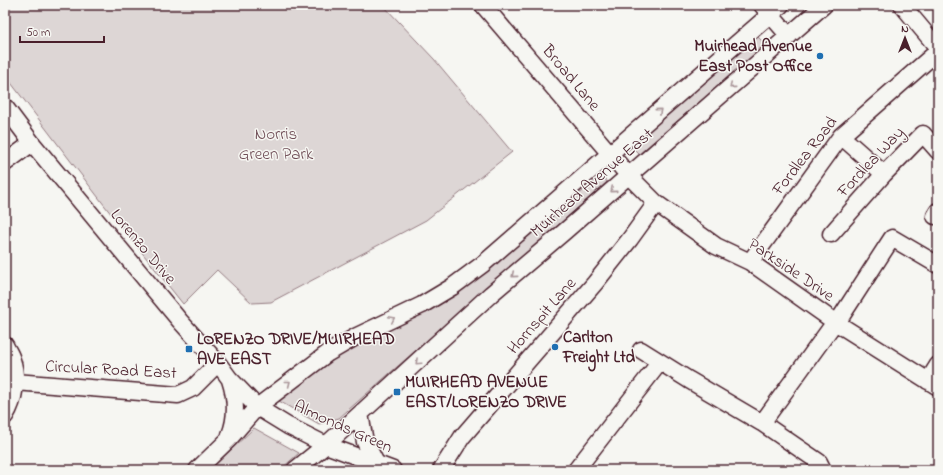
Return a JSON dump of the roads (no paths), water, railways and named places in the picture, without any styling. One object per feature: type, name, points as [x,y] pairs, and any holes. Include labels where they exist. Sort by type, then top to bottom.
[{"type":"street","name":"Broad Lane","points":[[483,5],[629,176]]},
{"type":"street","name":"Muirhead Avenue East","points":[[295,470],[326,445],[491,294],[629,176],[824,5]]},
{"type":"street","points":[[902,5],[938,48]]},
{"type":"street","name":"Muirhead Avenue East","points":[[197,470],[229,439],[257,407],[328,353],[357,336],[422,304],[452,287],[483,264],[610,153],[771,8]]},
{"type":"street","points":[[771,8],[789,36]]},
{"type":"street","name":"Fordlea Road","points":[[750,262],[841,136],[938,51]]},
{"type":"street","name":"Lorenzo Drive","points":[[5,107],[32,142],[180,321],[218,363],[229,378],[257,407]]},
{"type":"street","name":"Fordlea Way","points":[[831,234],[884,174],[923,134],[938,151]]},
{"type":"street","points":[[841,136],[884,174]]},
{"type":"street","points":[[5,163],[32,142]]},
{"type":"street","name":"Parkside Drive","points":[[629,176],[656,203],[716,246],[750,262],[836,323],[933,384]]},
{"type":"street","name":"Hornspit Lane","points":[[441,470],[462,437],[595,283],[656,203]]},
{"type":"street","points":[[762,423],[836,323],[892,238],[938,265]]},
{"type":"street","points":[[5,345],[12,359],[15,382],[11,406],[5,416]]},
{"type":"street","points":[[642,350],[762,423],[820,462],[823,470]]},
{"type":"street","points":[[576,470],[660,362]]},
{"type":"street","name":"Circular Road East","points":[[15,382],[178,395],[192,388],[218,363]]},
{"type":"street","points":[[933,384],[938,365]]},
{"type":"street","points":[[229,378],[233,390],[235,406],[234,421],[229,439]]},
{"type":"street","name":"Almonds Green","points":[[257,407],[288,426],[326,445],[393,470]]},
{"type":"street","points":[[360,414],[364,442],[377,465]]},
{"type":"place","name":"Muirhead Avenue East Post Office","points":[[820,56]]},
{"type":"place","name":"Carlton Freight Ltd","points":[[555,347]]},
{"type":"place","name":"LORENZO DRIVE/MUIRHEAD AVE EAST","points":[[189,349]]},
{"type":"place","name":"MUIRHEAD AVENUE EAST/LORENZO DRIVE","points":[[397,392]]},
{"type":"park label","name":"Norris Green Park","points":[[276,144]]}]
